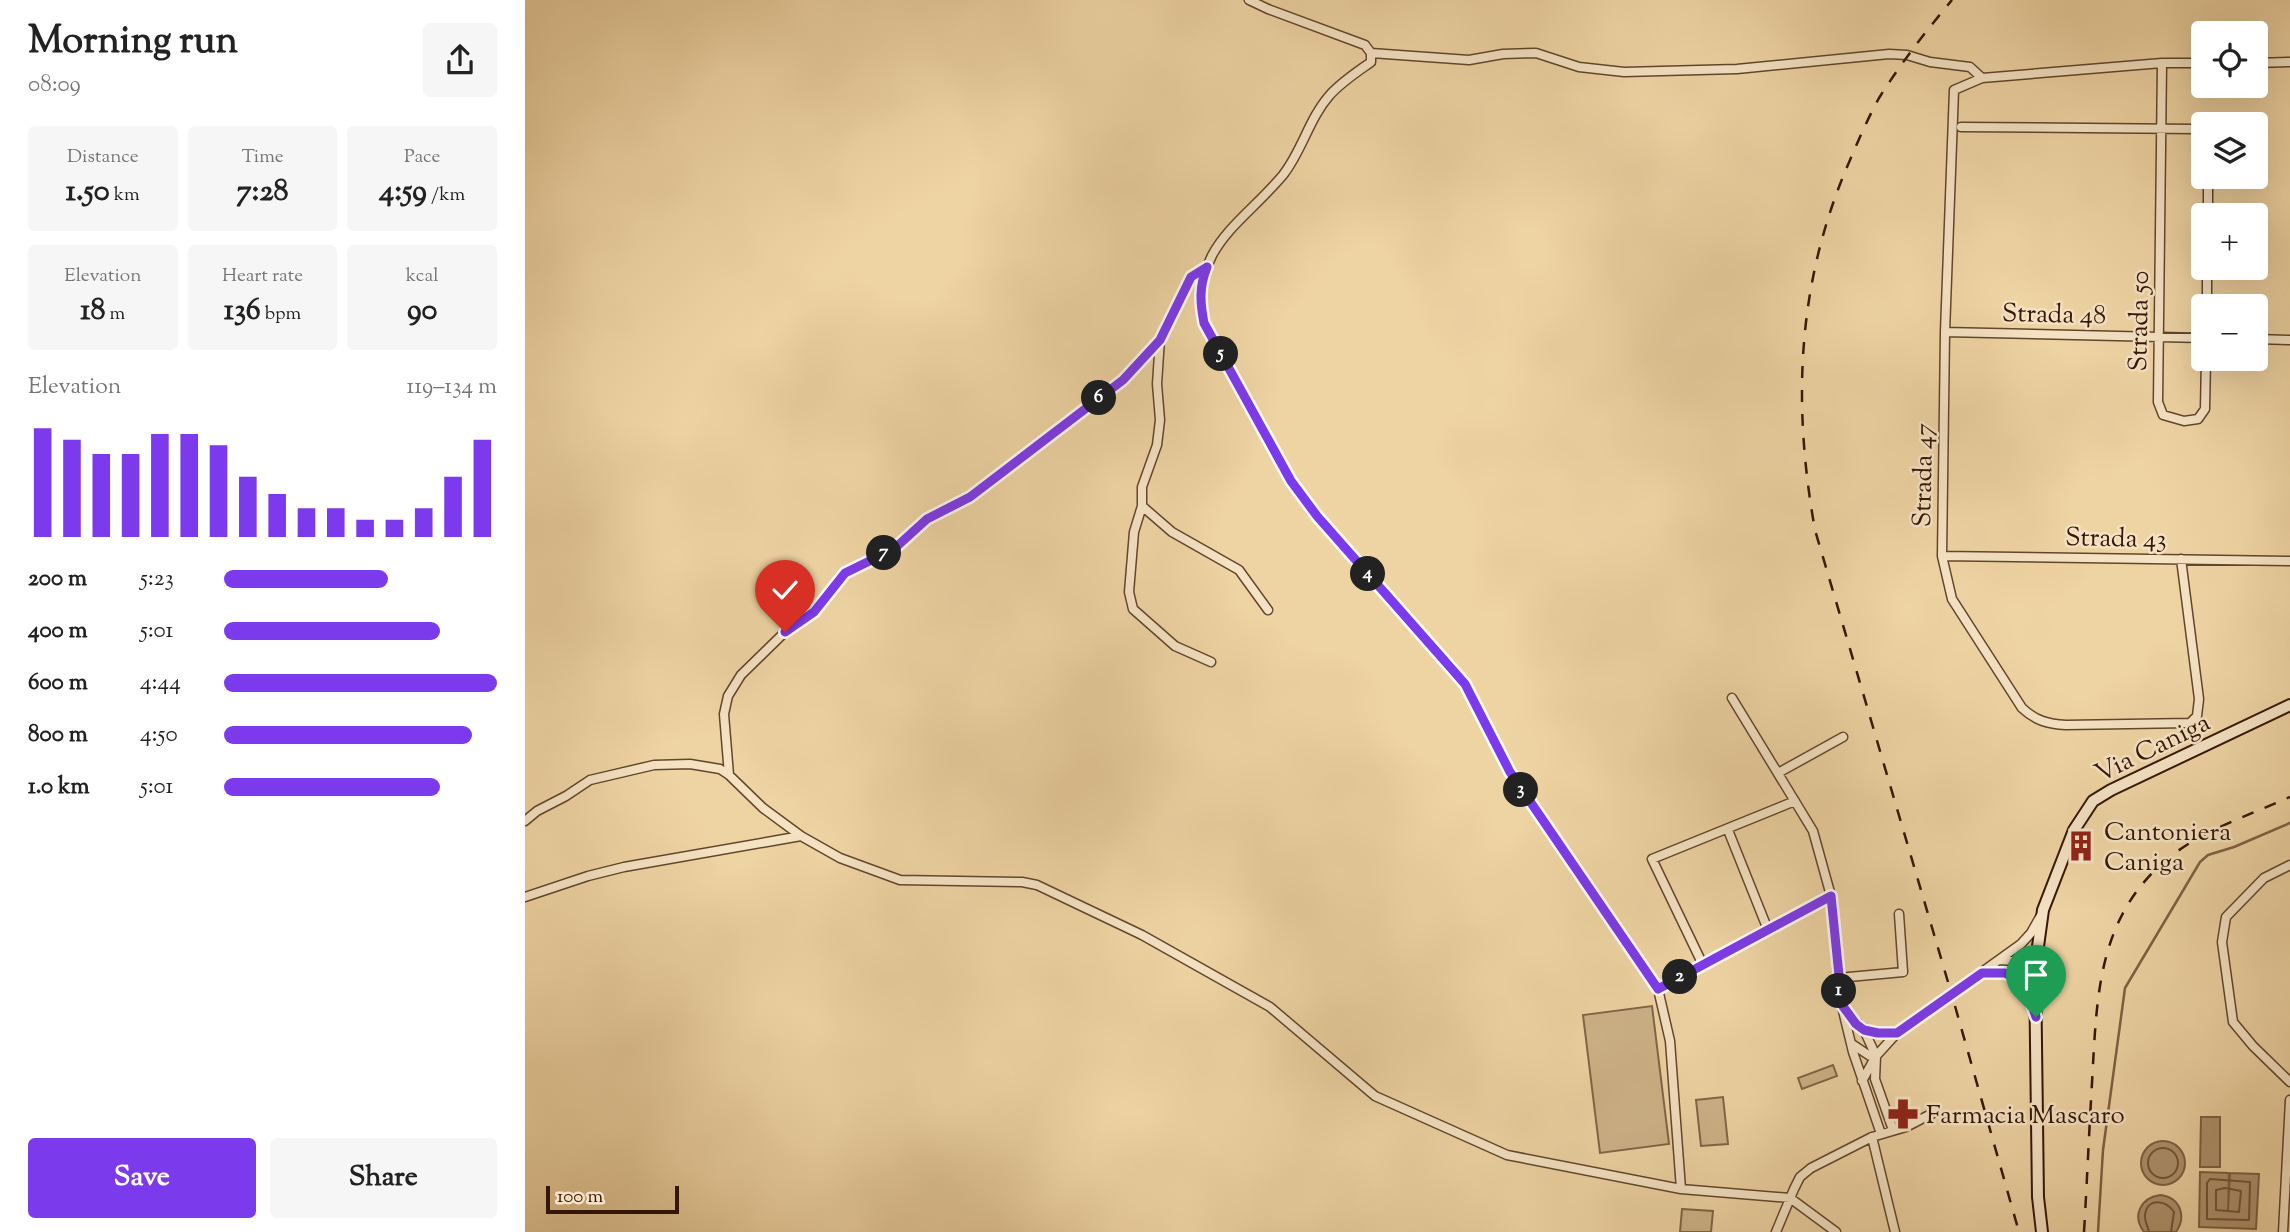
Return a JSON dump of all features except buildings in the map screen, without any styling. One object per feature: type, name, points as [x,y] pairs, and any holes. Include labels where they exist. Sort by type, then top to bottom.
[{"type":"street","points":[[1249,0],[1365,45],[1371,53],[1371,62],[1330,94],[1283,174],[1240,218],[1217,247],[1201,282],[1200,301],[1204,323],[1291,481],[1317,516],[1465,684],[1516,781],[1658,989],[1670,1041],[1681,1189]]},
{"type":"street","points":[[1371,53],[1469,60],[1503,54],[1536,53],[1579,67],[1624,72],[1737,69],[1889,54],[1970,67],[1982,78]]},
{"type":"street","points":[[2268,63],[2290,62]]},
{"type":"street","points":[[2162,63],[2191,63]]},
{"type":"street","name":"Strada 47","points":[[2162,63],[1982,78],[1954,90],[1945,332],[1942,556],[1952,599],[2022,708],[2032,718],[2047,724],[2066,725],[2190,723],[2197,716],[2199,699],[2181,559]]},
{"type":"street","name":"Strada 50","points":[[2162,63],[2158,402],[2163,415],[2184,421],[2198,419],[2205,409],[2206,371]]},
{"type":"street","points":[[1961,127],[2191,130]]},
{"type":"street","points":[[729,775],[725,714],[728,696],[741,676],[785,632],[814,612],[845,573],[894,549],[927,519],[970,497],[1123,380],[1160,340],[1191,277],[1207,267]]},
{"type":"street","name":"Strada 48","points":[[1945,332],[2191,338]]},
{"type":"street","points":[[2268,339],[2290,340]]},
{"type":"street","points":[[1160,340],[1157,384],[1160,420],[1157,445],[1142,488],[1142,506],[1133,532],[1129,592],[1133,610],[1175,646],[1211,662]]},
{"type":"street","points":[[1142,506],[1172,532],[1239,570],[1268,610]]},
{"type":"street","name":"Strada 43","points":[[1942,556],[2290,561]]},
{"type":"street","points":[[1733,698],[1813,831],[1831,896],[1842,1005],[1863,1082],[1881,1134]]},
{"type":"street","name":"Via Caniga","points":[[2042,1232],[2038,1197],[2035,968],[2043,911],[2074,830],[2093,802],[2111,790],[2289,708]]},
{"type":"street","points":[[1778,773],[1843,737]]},
{"type":"street","points":[[525,821],[590,780],[618,772],[654,765],[689,764],[720,769],[762,808],[801,836],[840,858],[900,880],[1022,882],[1037,885],[1142,935],[1270,1007],[1375,1096],[1507,1155],[1681,1189],[1790,1198],[1836,1232]]},
{"type":"street","points":[[1703,965],[1652,859],[1795,802]]},
{"type":"street","points":[[1728,830],[1768,930]]},
{"type":"street","points":[[525,897],[624,867],[801,836]]},
{"type":"street","points":[[2290,865],[2264,878],[2226,917],[2222,942],[2233,1022],[2290,1082]]},
{"type":"street","points":[[1658,989],[1831,896]]},
{"type":"street","points":[[1863,1082],[1876,1056],[1897,1033],[2000,960],[2031,933],[2043,911]]},
{"type":"street","points":[[1838,978],[1903,972],[1899,914]]},
{"type":"street","points":[[2000,960],[2014,961],[2035,968]]},
{"type":"street","points":[[1982,973],[2005,973],[2035,968]]},
{"type":"street","points":[[2005,973],[2017,979],[2027,989],[2036,1017]]},
{"type":"street","points":[[1842,1005],[1864,1030],[1897,1033]]},
{"type":"street","points":[[1864,1030],[1876,1056],[1875,1079],[1893,1130]]},
{"type":"street","points":[[1852,1044],[1870,1056],[1876,1056]]},
{"type":"street","points":[[2283,1232],[2290,1100]]},
{"type":"street","points":[[1777,1232],[1800,1177],[1811,1168],[1872,1137],[1906,1127],[1935,1112]]},
{"type":"street","points":[[1872,1137],[1895,1232]]},
{"type":"shaded area","points":[[1652,1006],[1669,1144],[1600,1153],[1583,1015]]},
{"type":"shaded area","points":[[1833,1065],[1837,1076],[1802,1089],[1798,1078]]},
{"type":"shaded area","points":[[1723,1097],[1728,1144],[1701,1146],[1696,1100]]},
{"type":"shaded area","points":[[1682,1209],[1713,1211],[1711,1232],[1680,1232]]},
{"type":"water","points":[[2201,1117],[2220,1117],[2220,1167],[2200,1167]]},
{"type":"water","points":[[2163,1141],[2179,1147],[2185,1163],[2179,1179],[2163,1185],[2147,1179],[2141,1163],[2147,1147]]},
{"type":"water","points":[[2200,1172],[2229,1173],[2228,1210],[2230,1173],[2259,1174],[2256,1229],[2199,1227]]},
{"type":"water","points":[[2160,1195],[2177,1203],[2181,1214],[2179,1226],[2176,1232],[2144,1232],[2140,1226],[2140,1209],[2147,1200]]},
{"type":"waterway","points":[[2098,1232],[2103,1150],[2125,988],[2200,862],[2208,855],[2290,823]]},
{"type":"railway","points":[[1948,982],[1815,530],[1803,435],[1802,389],[1810,296],[1832,205],[1879,98],[1952,0]]},
{"type":"railway","points":[[2084,1232],[2096,1018],[2106,957],[2116,928],[2130,901],[2149,876],[2175,853],[2216,829],[2290,797]]},
{"type":"railway","points":[[1955,1006],[2019,1232]]},
{"type":"place","name":"Cantoniera Caniga","points":[[2081,846]]},
{"type":"place","name":"Farmacia Mascaro","points":[[1903,1114]]},
{"type":"route","points":[[785,632],[814,612],[845,573],[894,549],[927,519],[970,497],[1123,380],[1160,340],[1191,277],[1207,267],[1201,282],[1200,301],[1204,323],[1291,481],[1317,516],[1465,684],[1510,772],[1534,810],[1658,989],[1831,896],[1842,1005],[1864,1030],[1897,1033],[1982,973],[2005,973],[2017,979],[2027,989],[2036,1017]]}]
